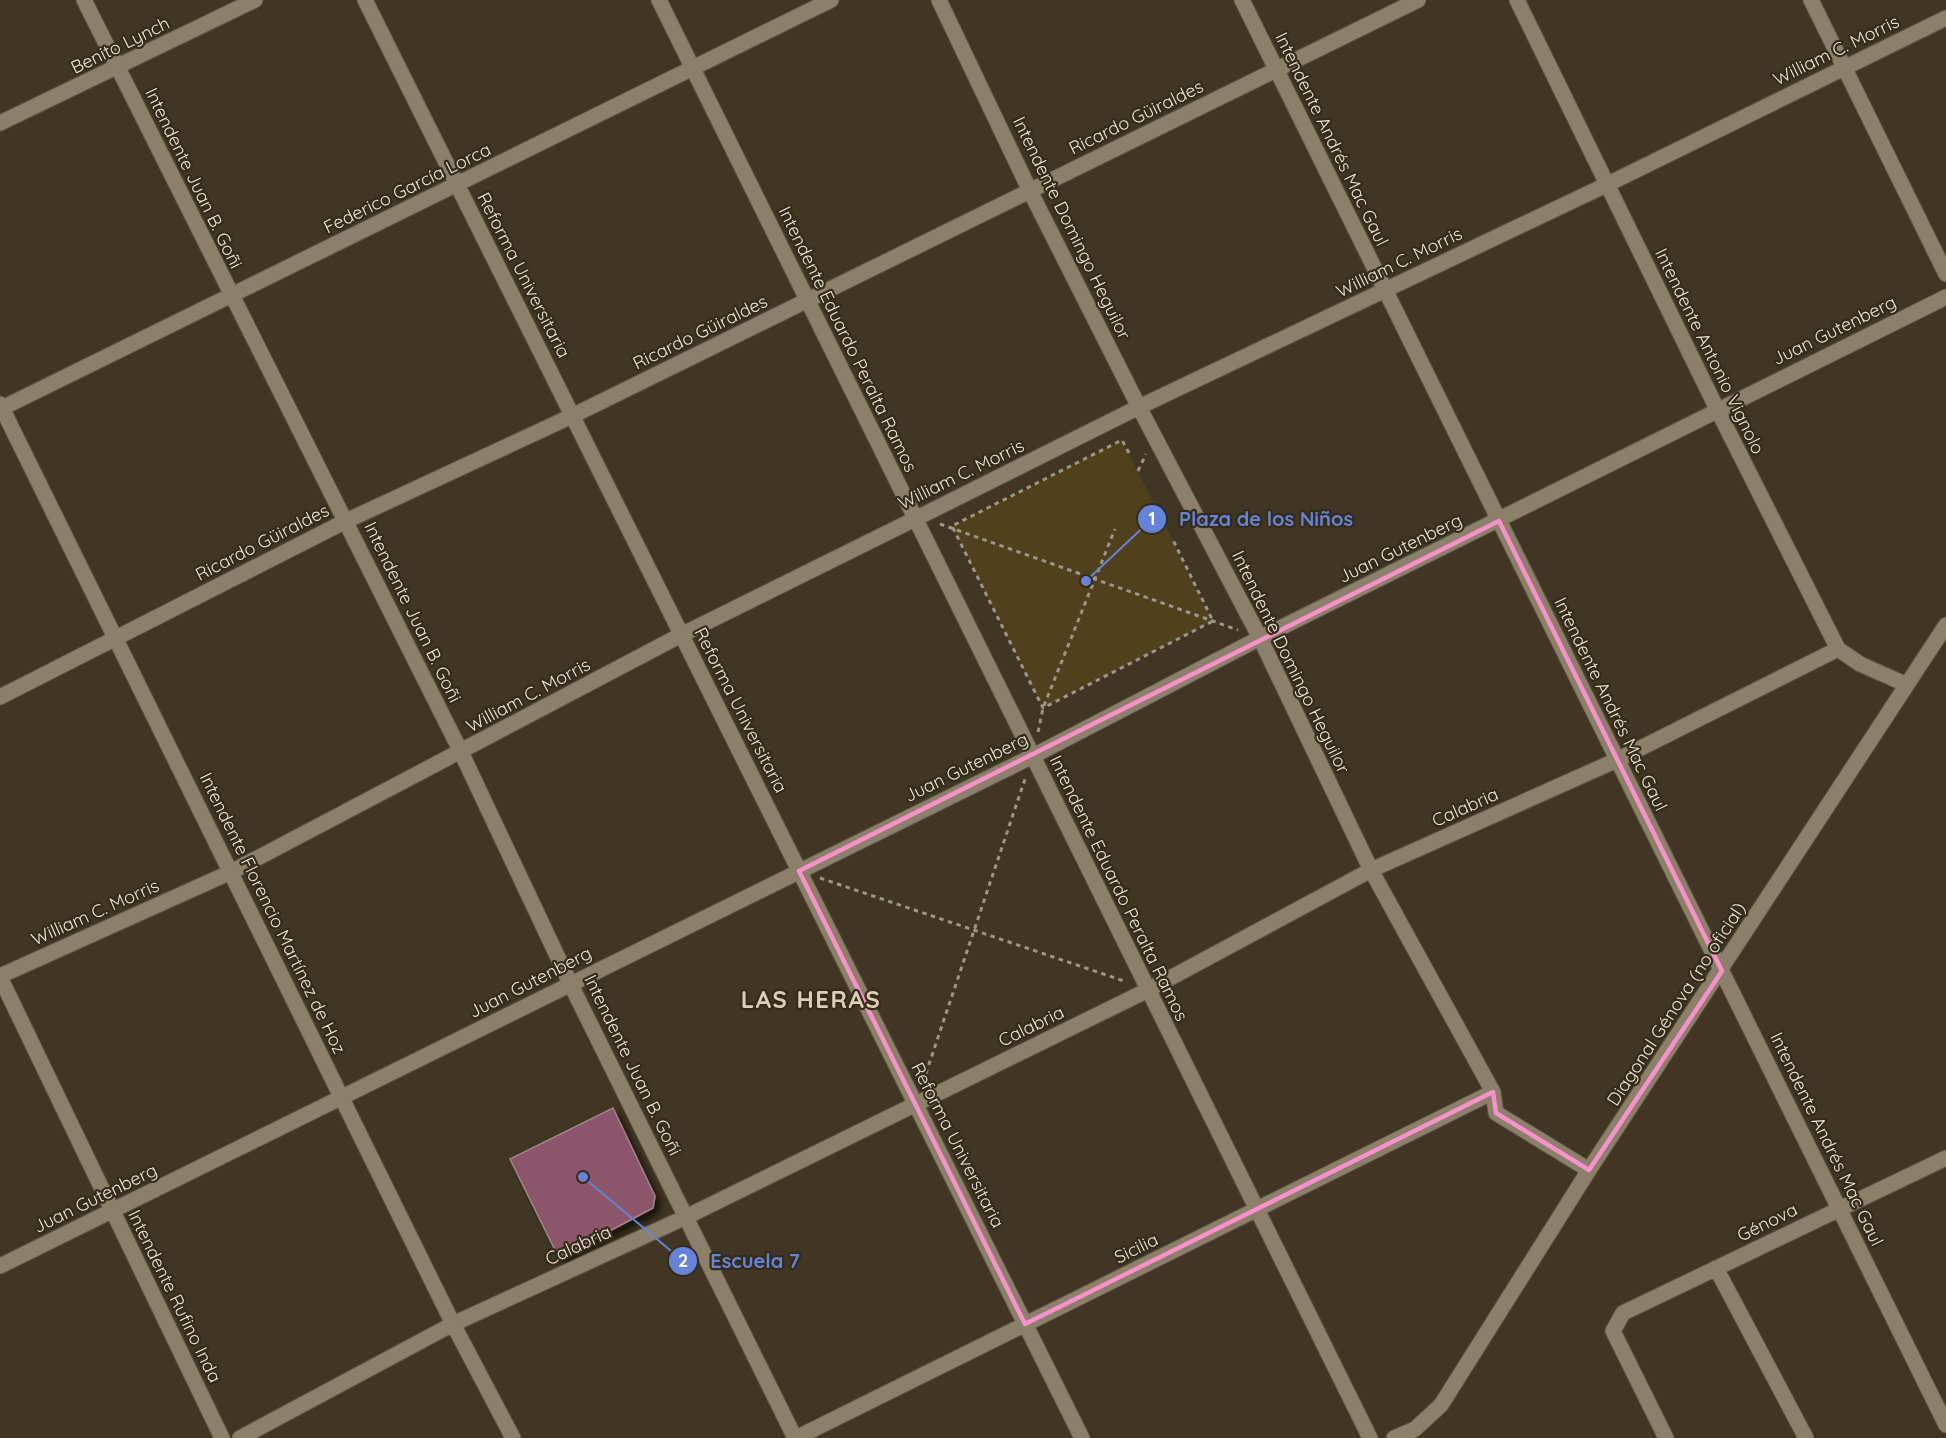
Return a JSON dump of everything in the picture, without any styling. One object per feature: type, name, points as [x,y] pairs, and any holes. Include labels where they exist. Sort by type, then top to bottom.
[{"type":"street","name":"Intendente Juan B. Goñi","points":[[84,0],[461,752],[570,983],[796,1438]]},
{"type":"street","name":"Benito Lynch","points":[[0,123],[255,0]]},
{"type":"street","name":"Reforma Universitaria","points":[[364,0],[1082,1438]]},
{"type":"street","name":"Intendente Eduardo Peralta Ramos","points":[[658,0],[1370,1438]]},
{"type":"street","name":"Federico García Lorca","points":[[1,407],[231,297],[831,0]]},
{"type":"street","name":"Intendente Domingo Heguilor","points":[[939,0],[1030,191],[1139,407],[1260,638],[1371,870],[1493,1092],[1496,1113],[1589,1170]]},
{"type":"street","name":"Intendente Andrés Mac Gaul","points":[[1242,0],[1946,1425]]},
{"type":"street","name":"Ricardo Güiraldes","points":[[0,697],[346,521],[572,417],[1418,0]]},
{"type":"street","name":"Intendente Antonio Vignolo","points":[[1517,0],[1717,409],[1838,649]]},
{"type":"street","points":[[1811,0],[1946,274]]},
{"type":"street","name":"William C. Morris","points":[[0,976],[231,872],[681,635],[1139,407],[1606,184],[1946,18]]},
{"type":"street","name":"Juan Gutenberg","points":[[0,1266],[1033,756],[1260,638],[1946,297]]},
{"type":"street","name":"Intendente Florencio Martínez de Hoz","points":[[1,407],[453,1324],[513,1438]]},
{"type":"street","name":"Diagonal Génova (no oficial)","points":[[1394,1438],[1415,1429],[1441,1405],[1589,1170],[1722,971],[1905,684],[1946,625]]},
{"type":"street","points":[[1838,649],[1860,664],[1905,684]]},
{"type":"street","name":"Calabria","points":[[240,1438],[453,1324],[686,1216],[1148,990],[1371,870],[1617,760],[1838,649]]},
{"type":"street","name":"Intendente Rufino Inda","points":[[0,976],[222,1438]]},
{"type":"street","name":"Sicilia","points":[[796,1438],[1493,1092]]},
{"type":"street","name":"Génova","points":[[1666,1438],[1613,1331],[1623,1313],[1946,1158]]},
{"type":"street","points":[[1716,1268],[1806,1438]]},
{"type":"path","points":[[952,526],[1122,440],[1129,453]]},
{"type":"path","points":[[915,519],[952,526],[1260,638]]},
{"type":"path","points":[[952,526],[1043,708]]},
{"type":"path","points":[[915,1104],[1033,756],[1043,708],[1115,529]]},
{"type":"path","points":[[1173,540],[1214,621]]},
{"type":"path","points":[[1043,708],[1214,621]]},
{"type":"path","points":[[799,871],[1148,990]]},
{"type":"highlighted area","points":[[1499,521],[1722,971],[1589,1170],[1496,1113],[1493,1092],[1025,1324],[799,871]]},
{"type":"shaded area","points":[[1122,440],[1213,621],[1043,708],[952,526]]},
{"type":"building","points":[[613,1108],[655,1196],[653,1208],[559,1258],[510,1159]]},
{"type":"place","name":"Plaza de los Niños","points":[[1086,581]]},
{"type":"place","name":"Escuela 7","points":[[583,1177]]},
{"type":"district","name":"LAS HERAS","points":[[811,999]]}]
